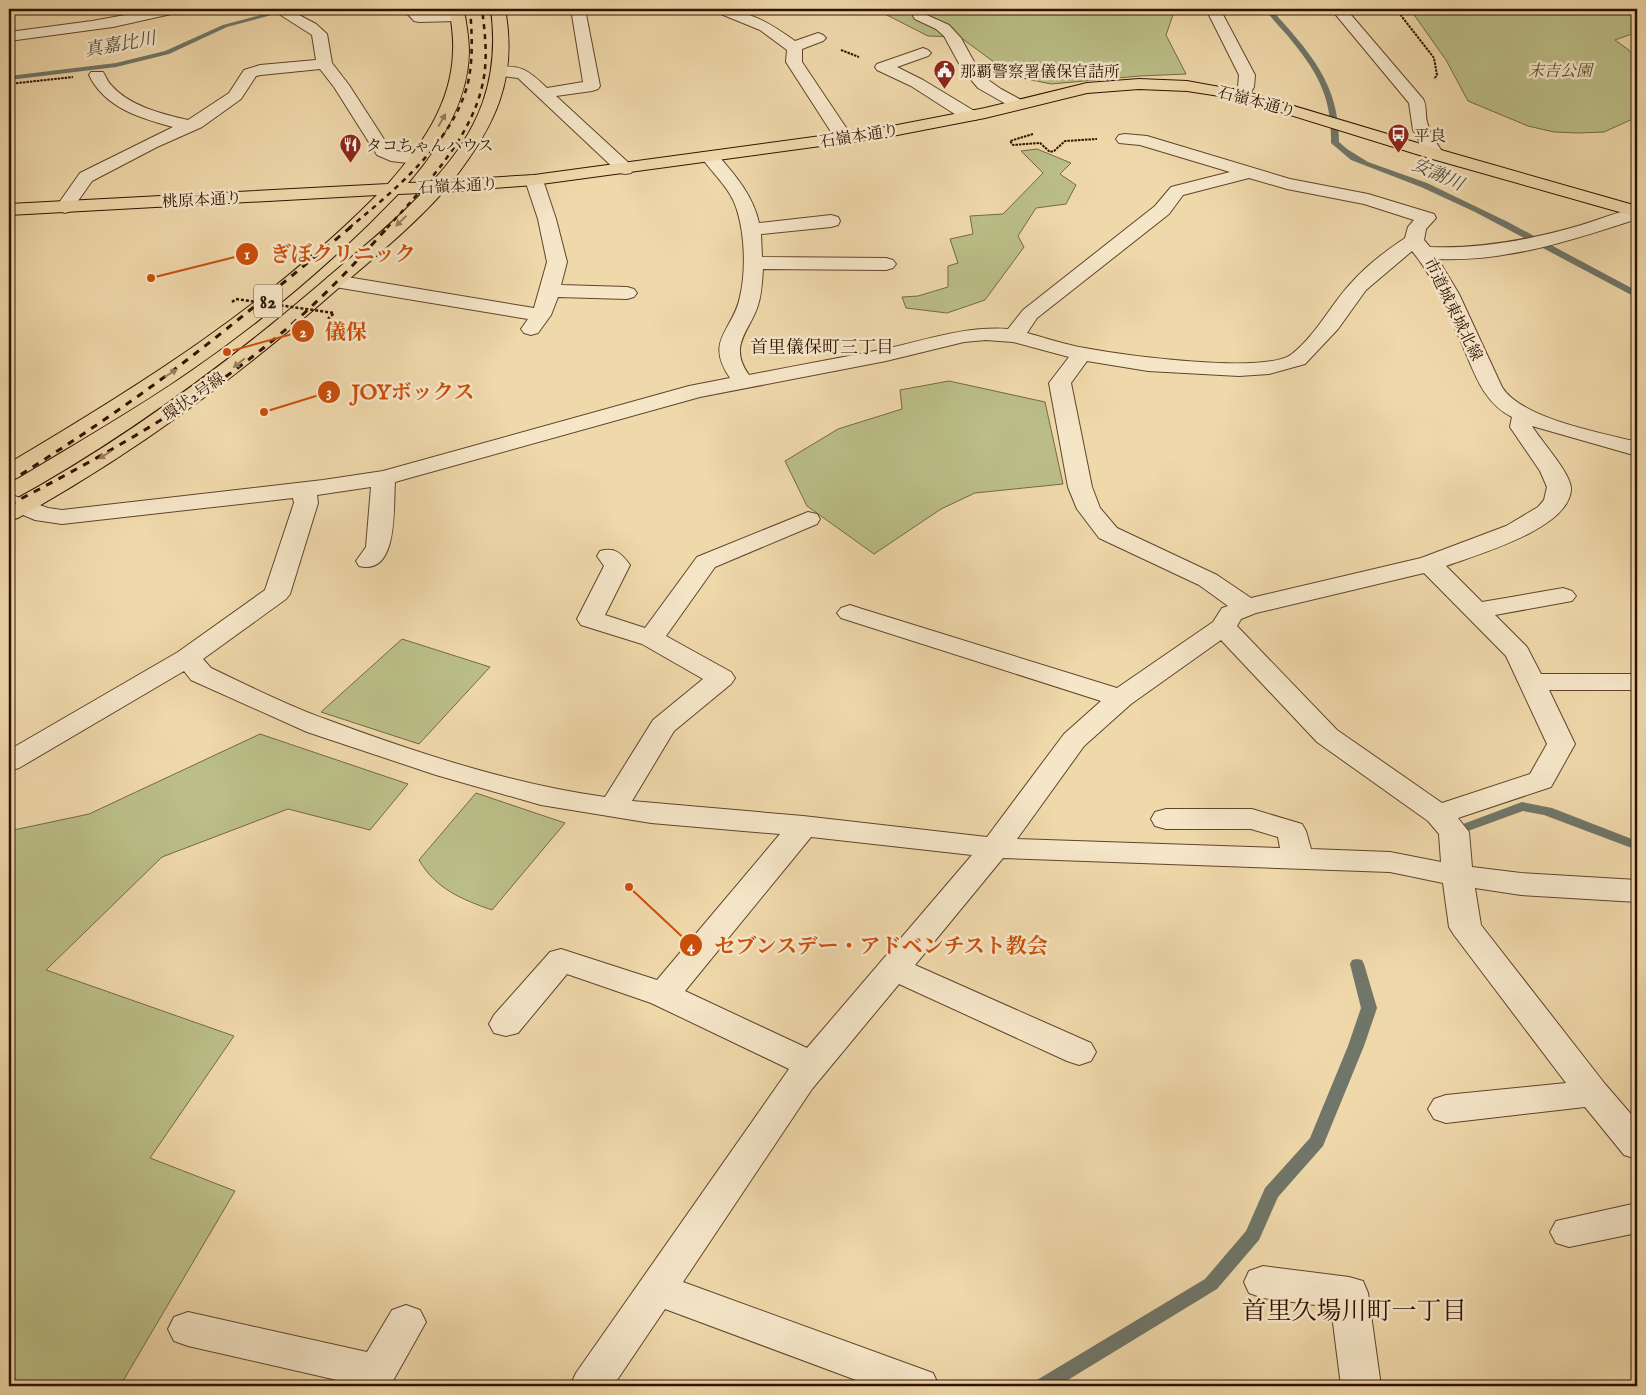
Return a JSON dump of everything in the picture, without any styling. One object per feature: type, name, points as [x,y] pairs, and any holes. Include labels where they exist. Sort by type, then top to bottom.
[{"type":"main road","name":"環状2号線","points":[[13,507],[133,438],[244,359],[379,242],[436,187],[458,161],[484,120],[496,92],[501,46],[498,9]]},
{"type":"main road","name":"環状2号線","points":[[9,473],[174,370],[227,333],[346,235],[395,189],[444,117],[454,94],[461,42],[457,13]]},
{"type":"main road","name":"石嶺本通り","points":[[395,189],[534,180],[844,138],[970,116],[1087,88],[1122,84],[1187,86],[1241,94],[1435,154]]},
{"type":"main road","points":[[1435,154],[1637,212]]},
{"type":"main road","name":"桃原本通り","points":[[9,210],[395,189]]},
{"type":"street","points":[[9,37],[83,28],[175,9]]},
{"type":"street","points":[[305,9],[286,14],[311,27],[319,34],[324,64],[340,84],[383,151],[391,156],[417,159]]},
{"type":"street","points":[[410,9],[419,18],[457,13]]},
{"type":"street","points":[[544,93],[592,86],[578,9]]},
{"type":"street","points":[[721,9],[764,27],[793,47],[795,50],[794,62],[844,138]]},
{"type":"street","points":[[1213,9],[1247,75],[1246,87],[1241,94]]},
{"type":"street","points":[[1338,9],[1417,102],[1419,128],[1435,154]]},
{"type":"street","points":[[920,16],[950,33],[968,67],[980,80],[992,90],[1019,105]]},
{"type":"street","points":[[793,47],[818,38]]},
{"type":"street","points":[[923,53],[882,67],[918,83],[970,116]]},
{"type":"street","points":[[65,207],[86,177],[151,143],[190,126],[235,96],[250,73],[260,70],[324,64]]},
{"type":"street","points":[[499,72],[522,73],[625,169]]},
{"type":"street","points":[[97,75],[99,84],[124,104],[156,118],[190,126]]},
{"type":"street","points":[[13,507],[62,518],[304,490],[384,478],[697,391],[886,354],[964,336],[986,334],[1014,336],[1082,354],[1148,364],[1239,370],[1269,368],[1298,360],[1331,324],[1359,286],[1397,252],[1419,247],[1417,227],[1427,218],[1368,199],[1287,184],[1141,140],[1125,139]]},
{"type":"street","points":[[710,157],[744,202],[750,230],[753,263],[748,305],[734,330],[729,352],[735,371],[744,382]]},
{"type":"street","points":[[1014,336],[1030,314],[1162,210],[1177,191],[1250,172]]},
{"type":"street","points":[[334,281],[536,322],[550,291],[557,262],[547,219],[534,180]]},
{"type":"street","name":"市道城東城北線","points":[[1419,247],[1446,254],[1470,253],[1520,245],[1562,235],[1637,212]]},
{"type":"street","points":[[750,230],[831,222]]},
{"type":"street","name":"市道城東城北線","points":[[1419,247],[1462,320],[1491,385],[1503,402],[1523,415],[1637,449]]},
{"type":"street","points":[[753,263],[886,264]]},
{"type":"street","points":[[550,291],[627,293]]},
{"type":"street","points":[[1082,354],[1060,383],[1080,487],[1089,509],[1108,533],[1208,580],[1247,607]]},
{"type":"street","points":[[590,1386],[811,1065],[995,848],[1074,740],[1121,698],[1223,627],[1231,614],[1247,607],[1429,564],[1515,530],[1546,512],[1556,502],[1559,488],[1552,471],[1521,427],[1523,415]]},
{"type":"street","points":[[368,561],[378,548],[384,478]]},
{"type":"street","points":[[9,762],[187,658],[277,594],[306,502],[304,490]]},
{"type":"street","points":[[651,638],[706,562],[808,519]]},
{"type":"street","points":[[609,556],[617,565],[590,619],[651,638],[721,678],[664,726],[613,808]]},
{"type":"street","points":[[1429,564],[1518,653],[1561,744],[1542,780],[1438,814]]},
{"type":"street","points":[[1476,611],[1563,596]]},
{"type":"street","points":[[850,613],[1121,698]]},
{"type":"street","points":[[1223,627],[1327,736],[1438,814],[1454,832],[1457,875],[1465,927],[1593,1093],[1637,1145]]},
{"type":"street","points":[[187,658],[201,674],[317,726],[446,770],[540,796],[613,808],[725,821],[803,826],[995,848],[1390,862],[1457,875],[1521,884],[1637,891]]},
{"type":"street","points":[[1531,682],[1637,682]]},
{"type":"street","points":[[1166,819],[1252,819],[1283,828],[1290,831],[1298,858]]},
{"type":"street","points":[[662,995],[803,826]]},
{"type":"street","points":[[506,1024],[561,960],[662,995],[811,1065]]},
{"type":"street","points":[[893,968],[1080,1052]]},
{"type":"street","points":[[1446,1109],[1593,1093]]},
{"type":"street","points":[[1569,1232],[1637,1218]]},
{"type":"street","points":[[1263,1282],[1349,1293],[1362,1386]]},
{"type":"street","points":[[656,1289],[876,1379],[919,1386]]},
{"type":"street","points":[[188,1329],[373,1379],[406,1322]]},
{"type":"path","points":[[1396,9],[1434,58],[1437,76],[1417,102]]},
{"type":"path","points":[[9,84],[97,75]]},
{"type":"path","points":[[1033,134],[1010,141],[1014,144],[1040,143],[1050,152],[1054,151],[1065,141]]},
{"type":"path","points":[[232,302],[236,299],[334,313],[328,318]]},
{"type":"green space","points":[[875,9],[1175,9],[1166,35],[1186,74],[1051,84],[1013,76],[960,37],[928,36]]},
{"type":"green space","name":"末吉公園","points":[[1410,9],[1637,9],[1637,32],[1615,40],[1629,50],[1637,60],[1637,117],[1604,132],[1554,132],[1528,126],[1468,101],[1446,60]]},
{"type":"green space","points":[[1037,149],[1071,163],[1060,174],[1076,185],[1066,204],[1036,208],[1018,236],[1024,247],[985,300],[947,313],[906,308],[902,297],[918,296],[948,287],[948,266],[958,263],[950,239],[973,234],[970,216],[1003,214],[1043,173],[1021,151]]},
{"type":"green space","points":[[949,381],[1045,402],[1063,484],[975,493],[941,509],[874,554],[807,506],[785,461],[838,429],[902,409],[900,390]]},
{"type":"green space","points":[[402,639],[490,667],[419,744],[321,712]]},
{"type":"green space","points":[[260,734],[408,784],[370,830],[288,809],[162,857],[46,970],[234,1036],[150,1158],[235,1191],[120,1386],[9,1386],[9,831],[89,814]]},
{"type":"green space","points":[[476,793],[565,823],[492,910],[470,902],[441,886],[419,860]]},
{"type":"waterway","name":"真嘉比川","points":[[9,78],[116,65],[167,53],[225,26],[291,9]]},
{"type":"waterway","name":"安謝川","points":[[1268,9],[1308,57],[1324,83],[1334,112],[1335,143],[1344,151],[1365,163],[1413,180],[1478,210],[1558,251],[1637,295]]},
{"type":"waterway","points":[[1468,827],[1522,806],[1547,811],[1637,846]]},
{"type":"waterway","points":[[1043,1386],[1211,1284],[1253,1235],[1271,1193],[1317,1141],[1356,1046],[1369,1008],[1357,964]]},
{"type":"railway","points":[[349,228],[422,162],[452,122],[469,78],[472,44],[470,9]]},
{"type":"railway","points":[[387,228],[431,179],[458,142],[469,123],[477,103],[485,73],[486,46],[482,9]]},
{"type":"railway","points":[[9,482],[89,430],[167,375],[237,321],[351,227]]},
{"type":"railway","points":[[9,505],[145,430],[242,365],[318,301],[388,227]]},
{"type":"place","name":"那覇警察署儀保官詰所","points":[[944,90]]},
{"type":"place","name":"平良","points":[[1398,154]]},
{"type":"place","name":"タコちゃんハウス","points":[[350,164]]},
{"type":"place","name":"ぎぼクリニック","points":[[151,278]]},
{"type":"place","name":"儀保","points":[[227,352]]},
{"type":"place","name":"JOYボックス","points":[[264,412]]},
{"type":"place","name":"セブンスデー・アドベンチスト教会","points":[[629,887]]},
{"type":"district","name":"首里儀保町三丁目","points":[[822,347]]},
{"type":"district","name":"首里久場川町一丁目","points":[[1354,1310]]}]
